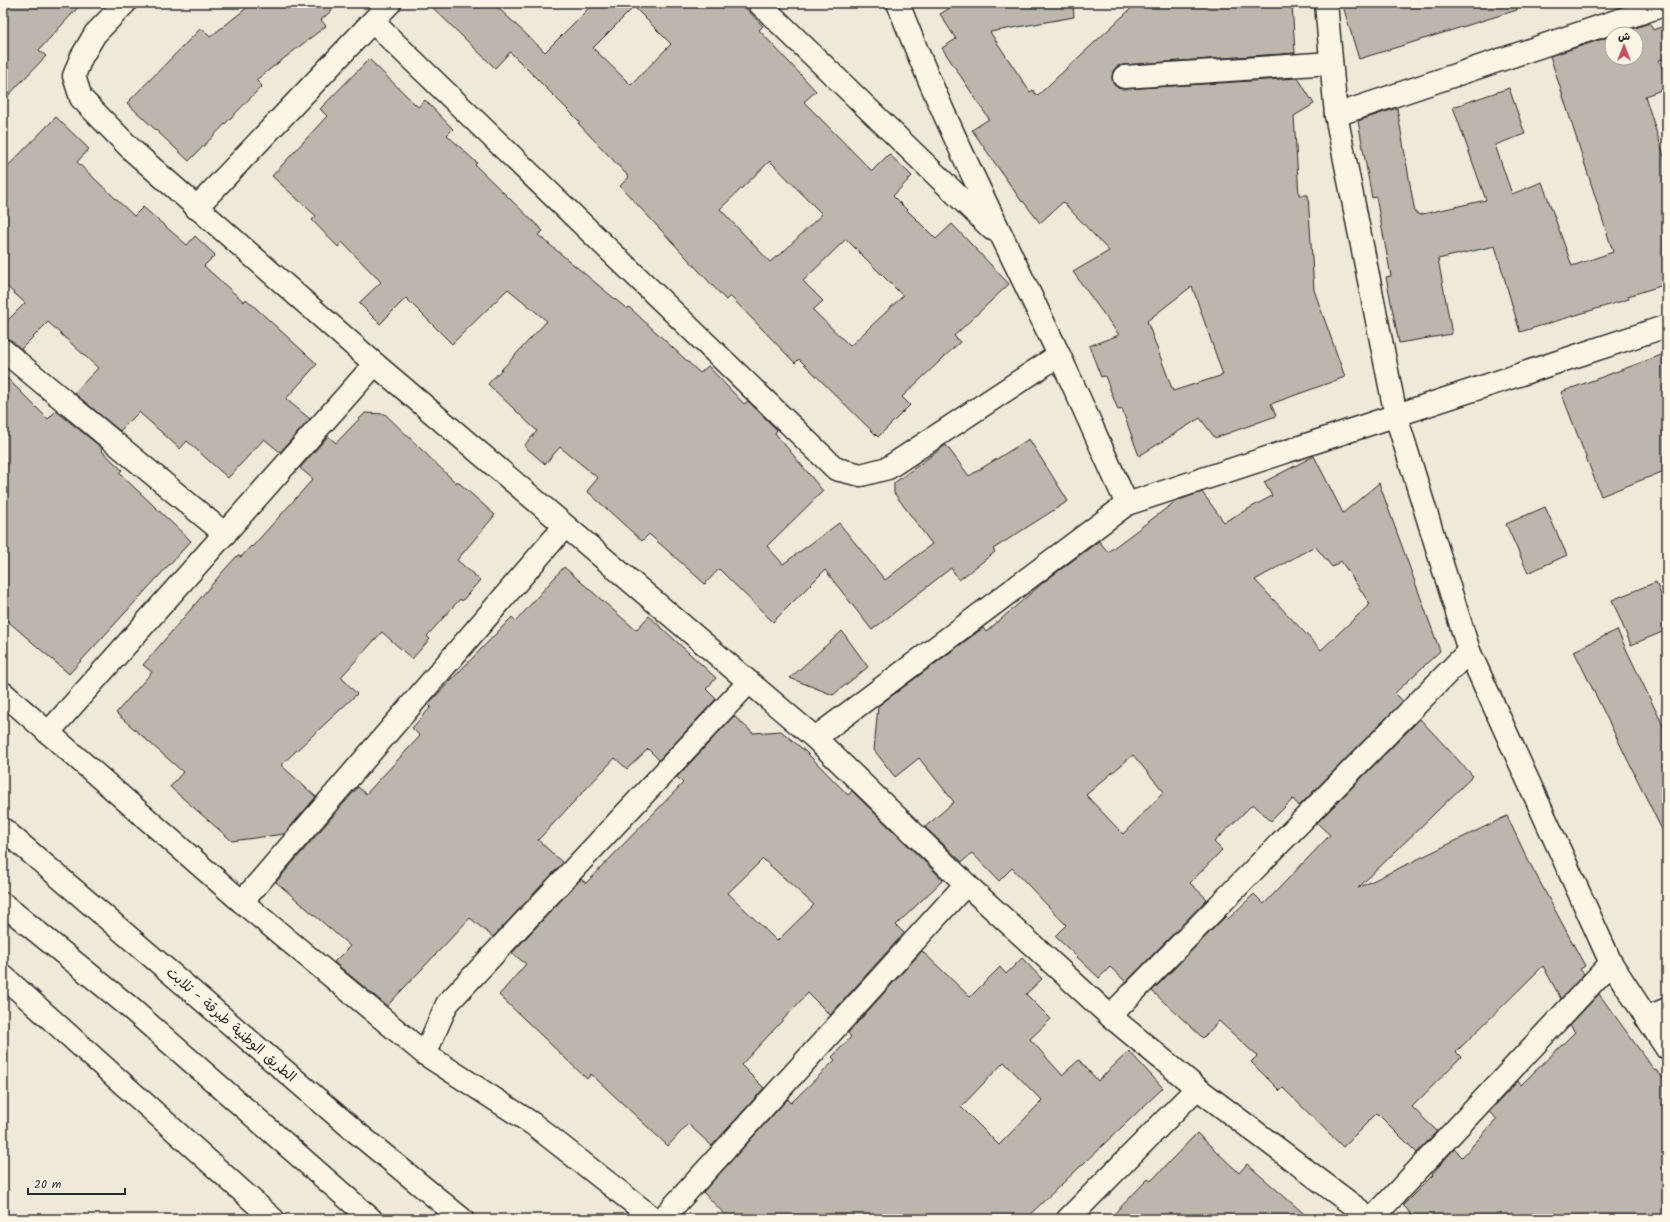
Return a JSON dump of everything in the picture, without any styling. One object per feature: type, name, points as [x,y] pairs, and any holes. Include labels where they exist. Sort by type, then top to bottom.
[{"type":"street","points":[[125,3],[95,34],[80,58],[74,76],[81,98],[133,151],[196,208],[376,364],[815,738],[966,884],[1110,1016],[1197,1088],[1371,1219],[1611,963]]},
{"type":"street","points":[[196,208],[390,3]]},
{"type":"street","points":[[759,3],[1002,239]]},
{"type":"street","points":[[898,3],[935,95],[1002,239],[1059,355],[1127,504]]},
{"type":"street","points":[[1326,3],[1336,115],[1396,416],[1469,652],[1611,963],[1667,1049]]},
{"type":"street","points":[[1336,115],[1667,4]]},
{"type":"street","points":[[373,22],[836,469],[861,475],[888,468],[1059,355]]},
{"type":"street","points":[[1124,77],[1331,63]]},
{"type":"street","points":[[815,738],[1127,504],[1667,326]]},
{"type":"street","points":[[3,350],[224,534]]},
{"type":"street","points":[[48,732],[141,630],[224,534],[376,364]]},
{"type":"street","points":[[242,902],[565,526]]},
{"type":"street","points":[[1110,1016],[1469,652]]},
{"type":"street","points":[[425,1054],[447,1004],[748,682]]},
{"type":"street","points":[[3,693],[242,902],[425,1054],[533,1124],[654,1219]]},
{"type":"street","name":"الطريق الوطنية طبرقة - تلابت","points":[[3,829],[356,1132],[462,1219]]},
{"type":"street","points":[[662,1219],[966,884]]},
{"type":"street","points":[[3,904],[127,1005],[372,1219]]},
{"type":"street","points":[[3,976],[273,1219]]},
{"type":"street","points":[[1646,1018],[1667,1009]]},
{"type":"street","points":[[1068,1219],[1197,1088]]},
{"type":"building","points":[[3,3],[82,3],[39,50],[46,56],[3,101]]},
{"type":"building","points":[[253,3],[340,3],[321,20],[326,26],[256,80],[262,86],[189,161],[127,103],[201,28],[210,37]]},
{"type":"building","points":[[428,3],[493,3],[545,52],[594,3],[741,3],[763,26],[759,30],[816,91],[804,102],[872,171],[889,154],[912,176],[893,196],[936,239],[952,224],[1009,284],[954,336],[960,342],[902,397],[910,405],[878,437],[799,359],[795,363],[730,296],[726,300],[620,186],[629,177],[578,123],[580,122],[510,52],[495,68]],"holes":[[[634,7],[671,44],[631,85],[593,48]],[[770,161],[822,214],[779,256],[778,255],[770,262],[720,209]],[[846,239],[903,296],[850,346],[813,310],[823,301],[803,281]]]},
{"type":"building","points":[[958,3],[1073,3],[1074,17],[990,32],[1030,92],[1033,90],[1037,96],[1137,3],[1292,3],[1295,53],[1123,65],[1117,66],[1113,71],[1112,78],[1113,84],[1118,88],[1125,89],[1298,78],[1314,104],[1294,116],[1299,195],[1308,195],[1314,290],[1345,377],[1271,404],[1276,416],[1215,438],[1200,418],[1139,456],[1122,409],[1118,410],[1105,376],[1101,377],[1089,346],[1119,335],[1073,272],[1109,251],[1063,202],[1040,223],[1023,201],[1022,202],[972,130],[989,119],[942,48],[956,39],[940,14]],"holes":[[[1192,286],[1223,375],[1173,391],[1147,321]]]},
{"type":"building","points":[[1342,3],[1516,3],[1517,10],[1359,59]]},
{"type":"building","points":[[1650,23],[1653,30],[1667,25],[1667,58],[1659,60],[1667,83],[1667,88],[1645,96],[1667,165],[1667,284],[1628,296],[1629,299],[1520,332],[1495,246],[1438,259],[1452,334],[1399,343],[1386,277],[1391,276],[1376,197],[1372,198],[1358,121],[1397,108],[1415,213],[1418,213],[1418,215],[1486,200],[1453,107],[1509,88],[1525,134],[1495,145],[1512,194],[1542,182],[1572,266],[1613,252],[1550,56],[1604,39],[1604,66],[1644,66],[1644,26],[1641,26]]},
{"type":"building","points":[[369,59],[418,107],[425,100],[453,129],[447,135],[477,163],[475,165],[543,231],[538,235],[627,309],[629,307],[700,373],[708,366],[744,404],[748,401],[777,430],[775,433],[823,491],[767,546],[783,564],[839,523],[885,580],[932,544],[894,493],[894,483],[946,445],[969,476],[1029,439],[1068,501],[993,549],[995,552],[959,580],[951,568],[872,630],[825,570],[773,622],[719,569],[705,584],[649,534],[642,541],[587,491],[598,478],[560,447],[545,464],[524,446],[537,431],[488,384],[547,321],[508,289],[452,344],[406,298],[380,324],[359,303],[381,282],[342,242],[338,247],[312,220],[316,216],[272,176],[327,116],[320,109]]},
{"type":"building","points":[[56,117],[89,149],[77,162],[134,216],[143,207],[187,245],[195,236],[215,255],[204,266],[244,302],[246,299],[317,364],[286,399],[310,419],[280,452],[264,439],[228,478],[187,441],[180,449],[139,412],[120,431],[74,393],[98,368],[48,322],[21,349],[11,340],[3,338],[3,325],[25,303],[3,283],[3,171]]},
{"type":"building","points":[[1667,353],[1667,470],[1601,496],[1561,392]]},
{"type":"building","points":[[3,374],[48,419],[56,411],[102,448],[101,450],[122,470],[119,473],[191,541],[69,674],[3,617]]},
{"type":"building","points":[[365,413],[385,414],[456,483],[457,481],[495,515],[457,560],[480,580],[462,601],[460,599],[427,636],[430,639],[412,659],[382,632],[341,677],[357,694],[281,765],[316,797],[284,834],[232,841],[170,787],[183,772],[116,713],[152,672],[143,665],[226,568],[238,555],[241,557],[251,546],[252,547],[313,479],[300,468],[328,436],[336,443]]},
{"type":"building","points":[[1314,456],[1343,513],[1379,483],[1440,651],[1395,693],[1403,701],[1299,806],[1293,799],[1271,821],[1253,804],[1214,842],[1222,850],[1190,883],[1207,899],[1126,982],[1110,967],[1099,978],[1055,936],[1066,925],[1012,868],[999,881],[972,853],[962,862],[925,827],[954,802],[919,758],[895,777],[874,750],[878,706],[983,628],[986,632],[1045,581],[1099,541],[1108,552],[1176,501],[1202,492],[1224,522],[1272,496],[1264,482]],"holes":[[[1315,546],[1332,567],[1341,561],[1370,604],[1321,650],[1255,580]],[[1133,755],[1164,792],[1123,834],[1086,795]]]},
{"type":"building","points":[[1545,507],[1567,555],[1528,573],[1506,524]]},
{"type":"building","points":[[564,567],[636,630],[649,616],[716,678],[706,689],[716,699],[659,760],[648,749],[627,769],[615,758],[538,840],[563,863],[493,937],[470,918],[387,1006],[334,962],[350,946],[276,882],[358,787],[366,794],[420,736],[412,728],[431,707],[428,704],[512,617],[516,621]]},
{"type":"building","points":[[1656,582],[1667,611],[1667,630],[1631,645],[1612,600]]},
{"type":"building","points":[[1617,630],[1667,734],[1667,840],[1574,651]]},
{"type":"building","points":[[842,631],[868,667],[833,695],[790,678]]},
{"type":"building","points":[[734,716],[753,733],[781,731],[805,751],[848,795],[852,791],[943,880],[896,925],[904,933],[830,1015],[808,993],[741,1065],[764,1088],[712,1146],[688,1124],[668,1146],[591,1074],[587,1079],[499,995],[526,964],[512,953],[581,879],[586,883],[683,783],[677,777]],"holes":[[[763,859],[814,905],[777,941],[728,893]]]},
{"type":"building","points":[[1420,719],[1473,776],[1358,888],[1507,816],[1527,858],[1585,966],[1580,969],[1584,974],[1561,999],[1543,966],[1456,1052],[1461,1057],[1412,1107],[1437,1131],[1417,1153],[1377,1113],[1343,1147],[1283,1088],[1280,1091],[1251,1062],[1257,1056],[1219,1021],[1203,1038],[1152,991],[1226,916],[1228,919],[1254,894],[1264,904],[1330,835],[1317,823]]},
{"type":"building","points":[[922,951],[970,997],[1000,967],[1006,974],[1022,958],[1042,979],[1026,994],[1051,1019],[1030,1039],[1062,1075],[1079,1060],[1098,1081],[1129,1051],[1163,1088],[1025,1219],[729,1219],[703,1192],[788,1099],[791,1103],[835,1060],[832,1057],[851,1037],[848,1033]],"holes":[[[1004,1062],[1042,1101],[999,1145],[961,1107]]]},
{"type":"building","points":[[1599,994],[1655,1071],[1656,1070],[1667,1083],[1667,1219],[1416,1219],[1403,1205],[1433,1175],[1432,1174],[1454,1149],[1462,1157],[1497,1119],[1489,1112],[1518,1081],[1521,1085],[1575,1032],[1570,1025]]},
{"type":"building","points":[[1197,1133],[1239,1173],[1247,1164],[1310,1219],[1109,1219],[1148,1179],[1151,1181]]}]
